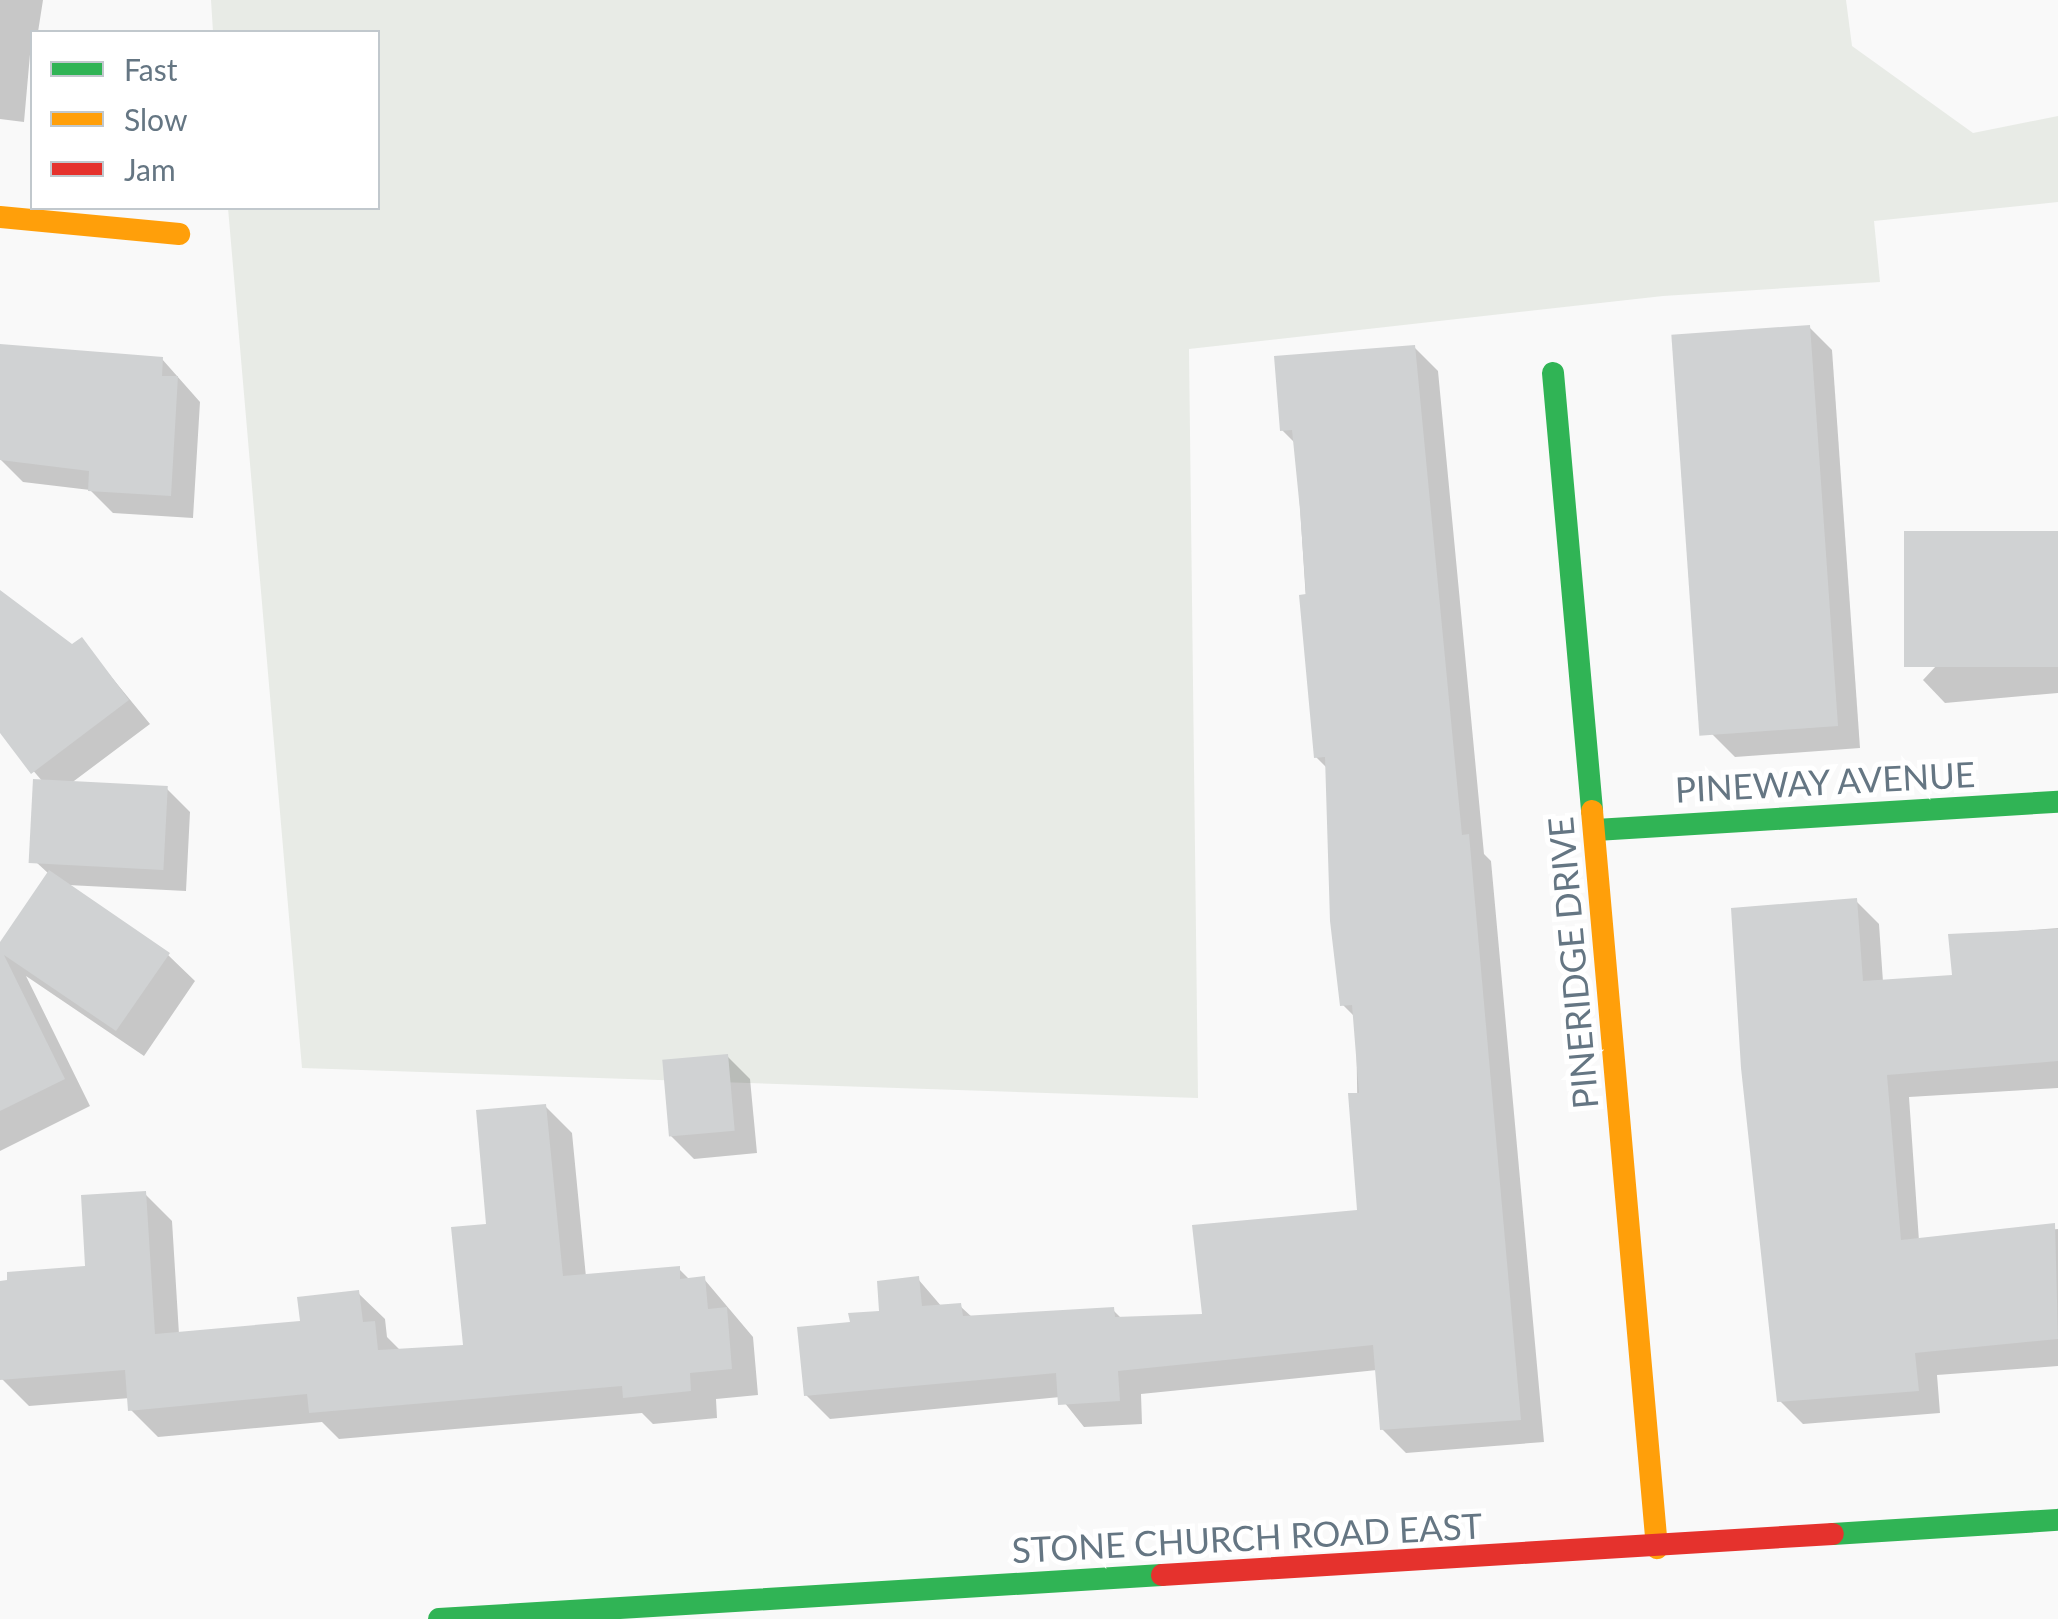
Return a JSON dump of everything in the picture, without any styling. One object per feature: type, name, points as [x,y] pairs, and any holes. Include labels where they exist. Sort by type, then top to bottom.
[{"type":"street","points":[[0,217],[179,234]]},
{"type":"street","name":"PINERIDGE DRIVE","points":[[1552,372],[1596,830],[1656,1548]]},
{"type":"street","name":"PINEWAY AVENUE","points":[[1596,830],[2058,802]]},
{"type":"street","name":"STONE CHURCH ROAD EAST","points":[[439,1619],[1656,1548],[2058,1520]]},
{"type":"shaded area","points":[[211,0],[1846,0],[1852,46],[1973,133],[2058,116],[2058,202],[1874,221],[1880,282],[1663,296],[1189,349],[1198,1098],[302,1068],[228,210],[380,210],[380,30],[213,30]]},
{"type":"building","points":[[1810,325],[1838,726],[1699,736],[1671,335]]},
{"type":"building","points":[[0,344],[163,357],[162,376],[178,376],[171,496],[88,491],[89,471],[0,460]]},
{"type":"building","points":[[1415,345],[1462,835],[1469,834],[1521,1420],[1380,1430],[1373,1345],[1118,1371],[1120,1401],[1058,1405],[1056,1373],[804,1396],[797,1327],[850,1322],[848,1313],[879,1311],[877,1281],[919,1276],[922,1306],[961,1303],[963,1316],[1114,1307],[1115,1317],[1202,1314],[1192,1225],[1357,1210],[1348,1093],[1359,1093],[1352,1005],[1340,1006],[1330,921],[1325,757],[1314,758],[1299,595],[1306,594],[1292,430],[1280,431],[1274,356]]},
{"type":"building","points":[[1904,531],[2058,531],[2058,667],[1904,667]]},
{"type":"building","points":[[0,590],[72,644],[82,637],[129,700],[31,774],[0,733]]},
{"type":"building","points":[[33,779],[168,786],[163,870],[29,863]]},
{"type":"building","points":[[49,870],[170,953],[116,1031],[4,955],[65,1079],[0,1111],[0,942]]},
{"type":"building","points":[[1857,898],[1863,981],[1952,975],[1948,934],[2058,929],[2058,1061],[1887,1075],[1901,1240],[2055,1223],[2058,1339],[1915,1353],[1919,1391],[1777,1402],[1741,1068],[1731,908]]},
{"type":"building","points":[[728,1054],[735,1131],[669,1136],[662,1060]]},
{"type":"building","points":[[546,1104],[563,1276],[680,1266],[680,1279],[705,1276],[708,1309],[727,1307],[732,1369],[690,1373],[691,1391],[623,1398],[622,1386],[309,1413],[307,1394],[128,1411],[125,1370],[0,1380],[0,1281],[7,1280],[7,1272],[85,1266],[81,1195],[146,1191],[155,1334],[300,1321],[297,1297],[359,1290],[363,1322],[375,1321],[378,1350],[463,1345],[451,1227],[486,1224],[476,1110]]},
{"type":"traffic: fast","points":[[1553,373],[1592,811]]},
{"type":"traffic: fast","points":[[1596,830],[2058,802]]},
{"type":"traffic: fast","points":[[1833,1534],[2058,1520]]},
{"type":"traffic: fast","points":[[439,1619],[1162,1575]]},
{"type":"traffic: slow","points":[[0,217],[179,234]]},
{"type":"traffic: slow","points":[[1592,811],[1657,1548]]},
{"type":"traffic: jam","points":[[1162,1575],[1833,1534]]}]
